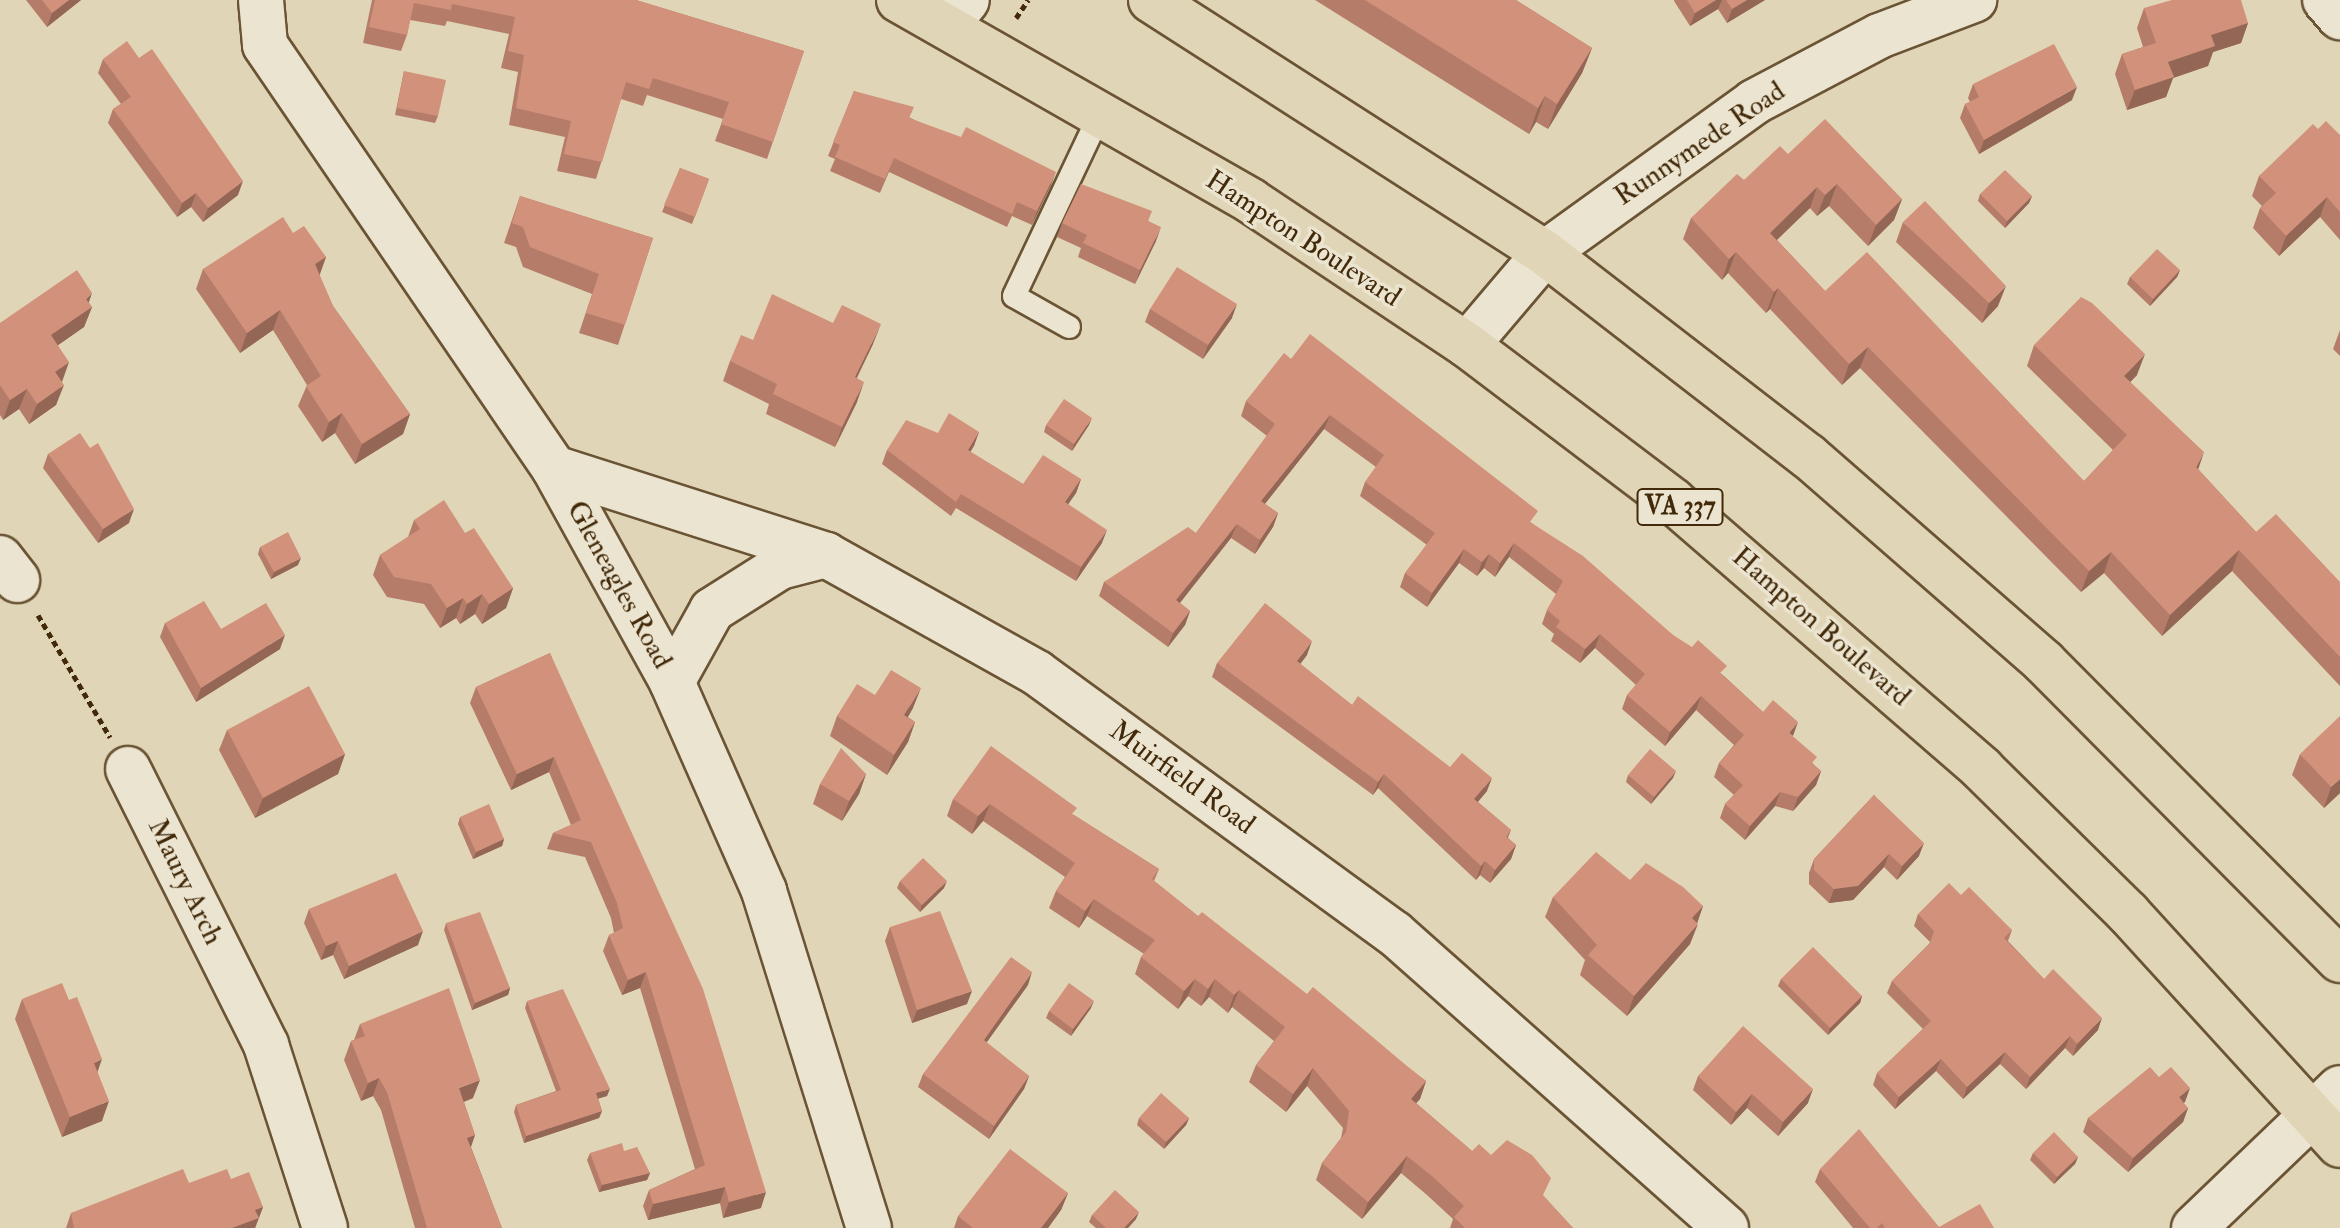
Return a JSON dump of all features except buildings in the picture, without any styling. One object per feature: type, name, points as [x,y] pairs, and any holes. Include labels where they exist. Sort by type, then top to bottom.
[{"type":"main road","name":"Hampton Boulevard","points":[[899,0],[957,13],[1100,114],[1251,201],[1467,345],[1829,630],[2128,913],[2331,1116]]},
{"type":"main road","points":[[1151,0],[1545,253],[1808,456],[1963,587],[2144,757],[2340,960]]},
{"type":"street","name":"Gleneagles Road","points":[[261,0],[265,45],[554,468],[672,682],[764,891],[869,1228]]},
{"type":"street","name":"Runnymede Road","points":[[1467,345],[1545,253],[1754,102],[1879,36],[1974,0]]},
{"type":"street","points":[[2325,0],[2340,17]]},
{"type":"street","name":"Muirfield Road","points":[[554,468],[826,555],[1037,673],[1394,933],[1726,1228]]},
{"type":"street","points":[[672,682],[712,610],[780,567],[826,555]]},
{"type":"street","name":"Maury Arch","points":[[128,769],[266,1045],[325,1228]]},
{"type":"street","points":[[2194,1228],[2331,1116]]},
{"type":"lane","points":[[1069,327],[1014,296],[1100,114]]},
{"type":"path","points":[[1016,18],[1028,0]]},
{"type":"path","points":[[9,569],[128,769]]}]
